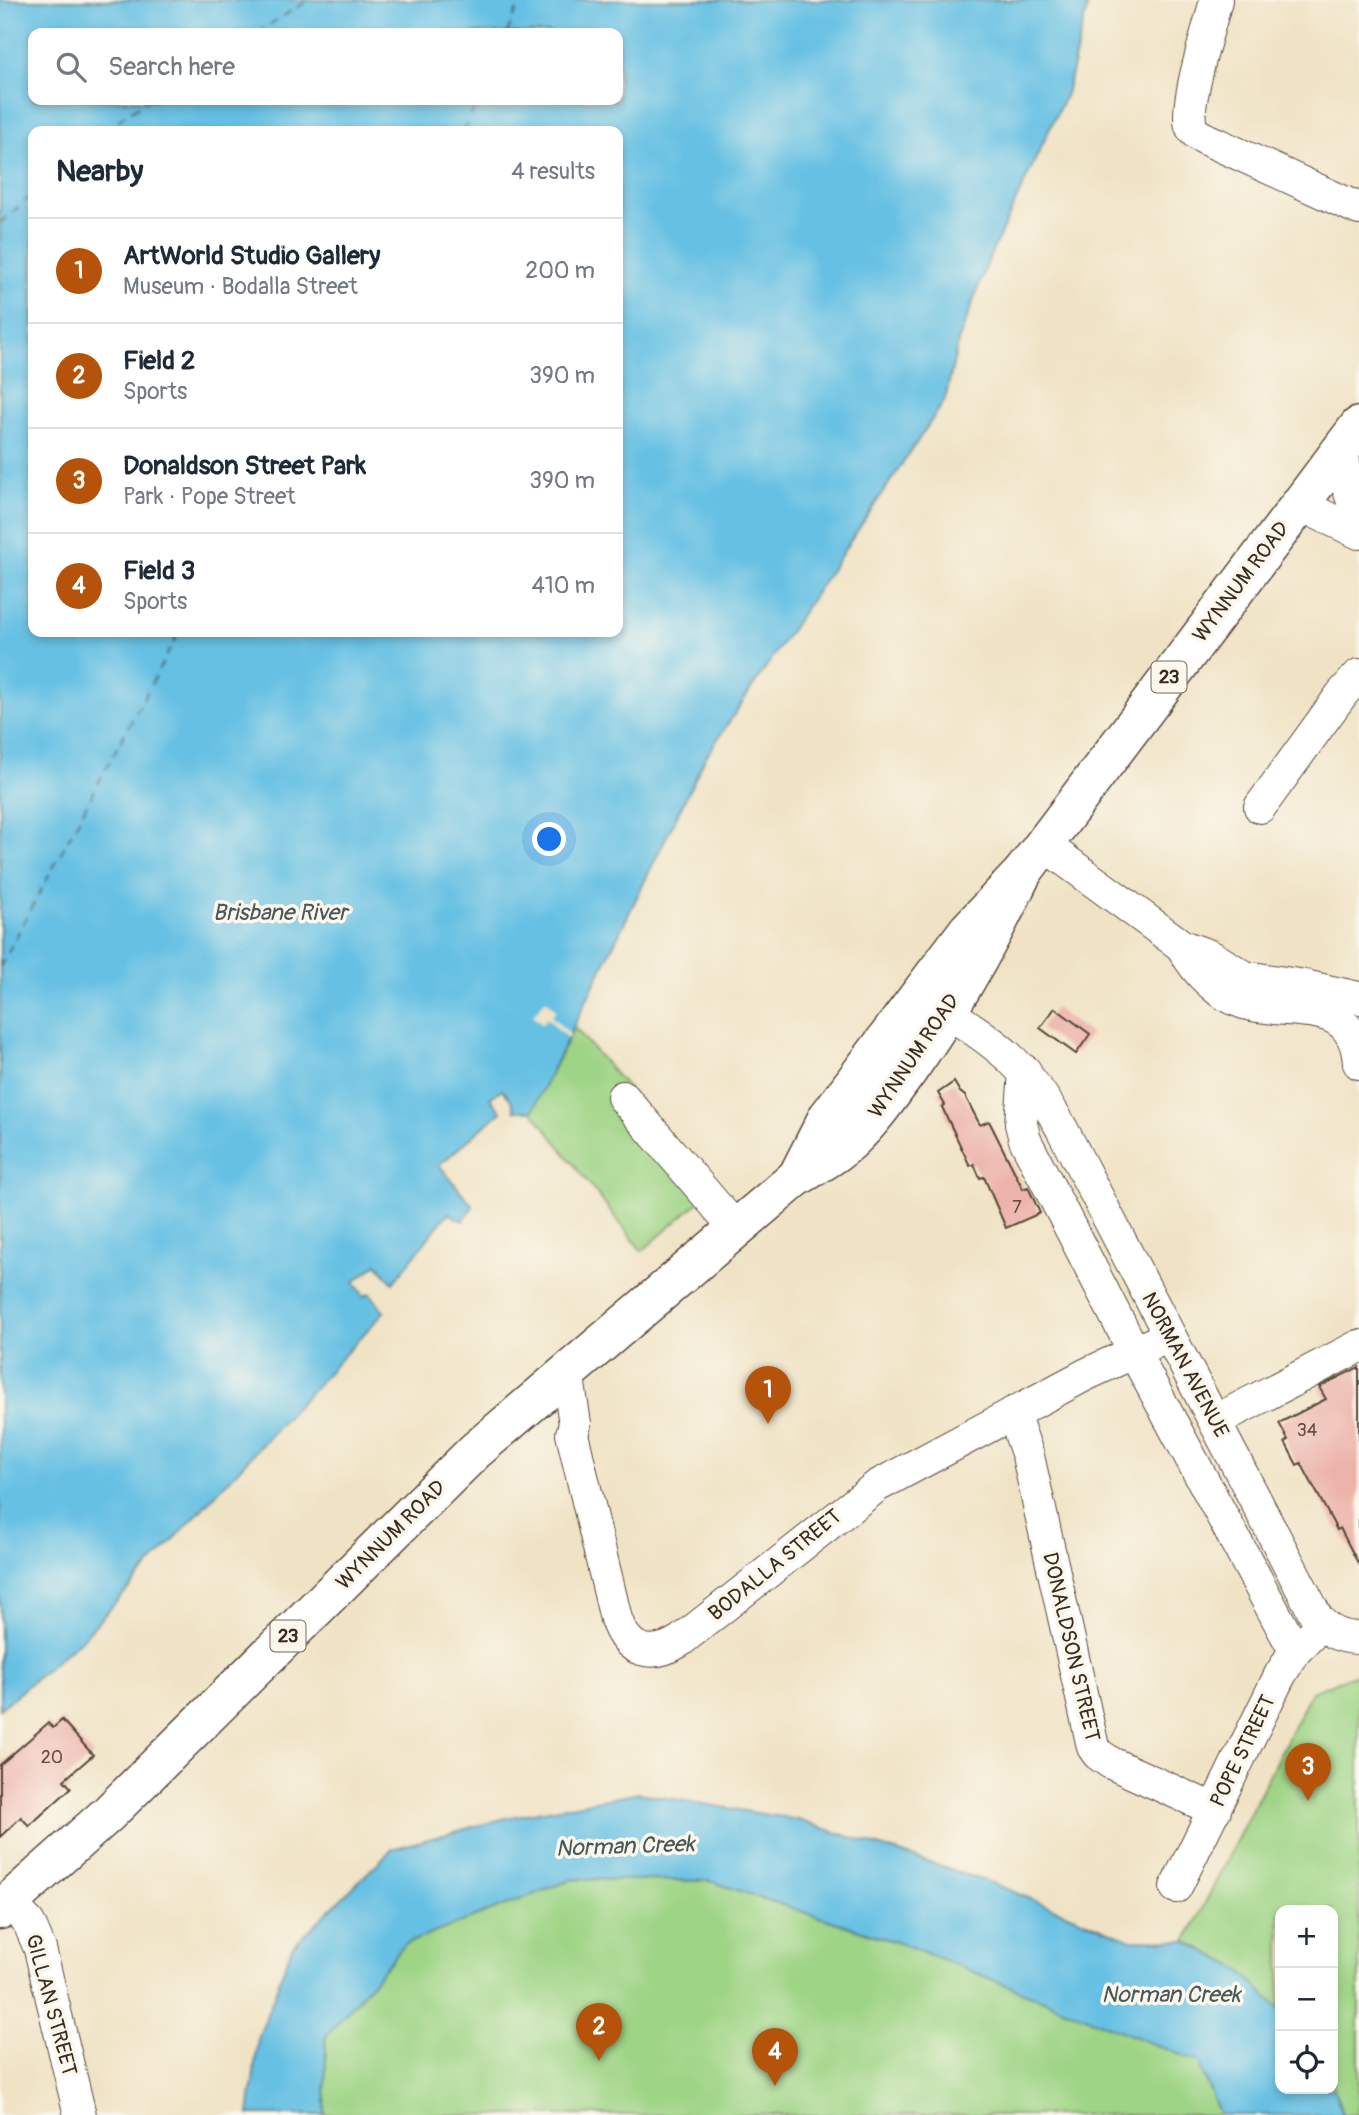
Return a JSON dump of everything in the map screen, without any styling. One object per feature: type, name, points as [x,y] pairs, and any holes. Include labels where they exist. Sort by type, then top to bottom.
[{"type":"main road","name":"WYNNUM ROAD","points":[[5,1906],[108,1814],[475,1451],[797,1177],[827,1118],[989,940],[1033,858],[1350,438]]},
{"type":"street","points":[[1216,0],[1192,101],[1190,117],[1194,131],[1208,140],[1359,209]]},
{"type":"street","points":[[1295,509],[1358,518],[1348,487],[1350,438]]},
{"type":"street","points":[[1260,807],[1342,694],[1359,675]]},
{"type":"street","points":[[1033,858],[1182,946],[1210,956],[1245,976],[1359,998]]},
{"type":"street","points":[[1182,946],[1197,971],[1231,998],[1245,1003],[1314,1012],[1340,1020],[1356,1040],[1359,1063]]},
{"type":"street","name":"NORMAN AVENUE","points":[[935,1002],[997,1046],[1025,1072],[1049,1106],[1324,1627]]},
{"type":"street","name":"NORMAN AVENUE","points":[[1025,1072],[1021,1124],[1025,1140],[1133,1352],[1294,1651]]},
{"type":"street","points":[[623,1097],[737,1230]]},
{"type":"street","name":"BODALLA STREET","points":[[567,1371],[575,1424],[572,1434],[619,1627],[633,1646],[656,1651],[680,1641],[877,1486],[1013,1413],[1169,1336]]},
{"type":"street","points":[[1215,1421],[1359,1346]]},
{"type":"street","name":"DONALDSON STREET","points":[[1013,1413],[1028,1455],[1093,1746],[1098,1754],[1111,1763],[1214,1810]]},
{"type":"street","points":[[1324,1627],[1334,1633],[1359,1638]]},
{"type":"street","name":"POPE STREET","points":[[1176,1887],[1280,1675],[1294,1651],[1324,1627]]},
{"type":"street","name":"GILLAN STREET","points":[[5,1906],[29,1923],[40,1949],[80,2115]]},
{"type":"green space","points":[[574,1027],[715,1188],[642,1251],[532,1111]]},
{"type":"green space","points":[[1359,1673],[1359,2115],[1343,2115],[1336,2094],[1338,2094],[1338,1905],[1275,1905],[1275,2005],[1239,1969],[1186,1941],[1311,1692]]},
{"type":"green space","points":[[573,1879],[710,1881],[914,1948],[1198,2062],[1220,2115],[325,2115],[326,2036],[405,1944]]},
{"type":"water","name":"Brisbane River","points":[[0,0],[1089,0],[1066,94],[990,256],[958,342],[945,400],[705,758],[532,1111],[515,1111],[512,1101],[502,1089],[490,1098],[501,1112],[439,1165],[473,1206],[463,1221],[448,1213],[393,1283],[377,1264],[354,1282],[364,1296],[370,1293],[384,1312],[83,1638],[0,1709]]},
{"type":"water","name":"Norman Creek","points":[[639,1793],[798,1820],[992,1883],[1131,1940],[1186,1941],[1239,1969],[1275,2005],[1275,2094],[1336,2094],[1343,2115],[1220,2115],[1198,2062],[914,1948],[710,1881],[573,1879],[405,1944],[326,2036],[325,2115],[249,2115],[258,2039],[292,1947],[392,1849],[506,1818]]},
{"type":"pier","points":[[546,1000],[556,1010],[551,1016],[570,1034],[568,1039],[547,1018],[542,1024],[533,1015]]},
{"type":"building","points":[[1055,1008],[1090,1034],[1076,1054],[1040,1028]]},
{"type":"building","points":[[954,1082],[965,1096],[980,1125],[989,1121],[1023,1189],[1028,1187],[1040,1213],[1006,1228],[984,1177],[980,1178],[974,1164],[970,1166],[942,1107],[945,1105],[938,1093]]},
{"type":"building","points":[[1359,1367],[1359,1565],[1301,1463],[1297,1465],[1279,1423],[1326,1399],[1319,1387]]},
{"type":"building","points":[[62,1720],[93,1755],[64,1780],[71,1788],[29,1826],[21,1817],[0,1837],[0,1765],[48,1723],[53,1728]]},
{"type":"ferry route","points":[[264,28],[309,0]]},
{"type":"ferry route","points":[[509,28],[521,0]]},
{"type":"ferry route","points":[[112,126],[141,105]]},
{"type":"ferry route","points":[[466,126],[476,105]]},
{"type":"ferry route","points":[[0,223],[28,198]]},
{"type":"ferry route","points":[[0,967],[176,637]]},
{"type":"place","name":"ArtWorld Studio Gallery","points":[[768,1424]]},
{"type":"place","name":"Donaldson Street Park","points":[[1308,1801]]},
{"type":"place","name":"Field 2","points":[[599,2061]]},
{"type":"place","name":"Field 3","points":[[775,2086]]}]
